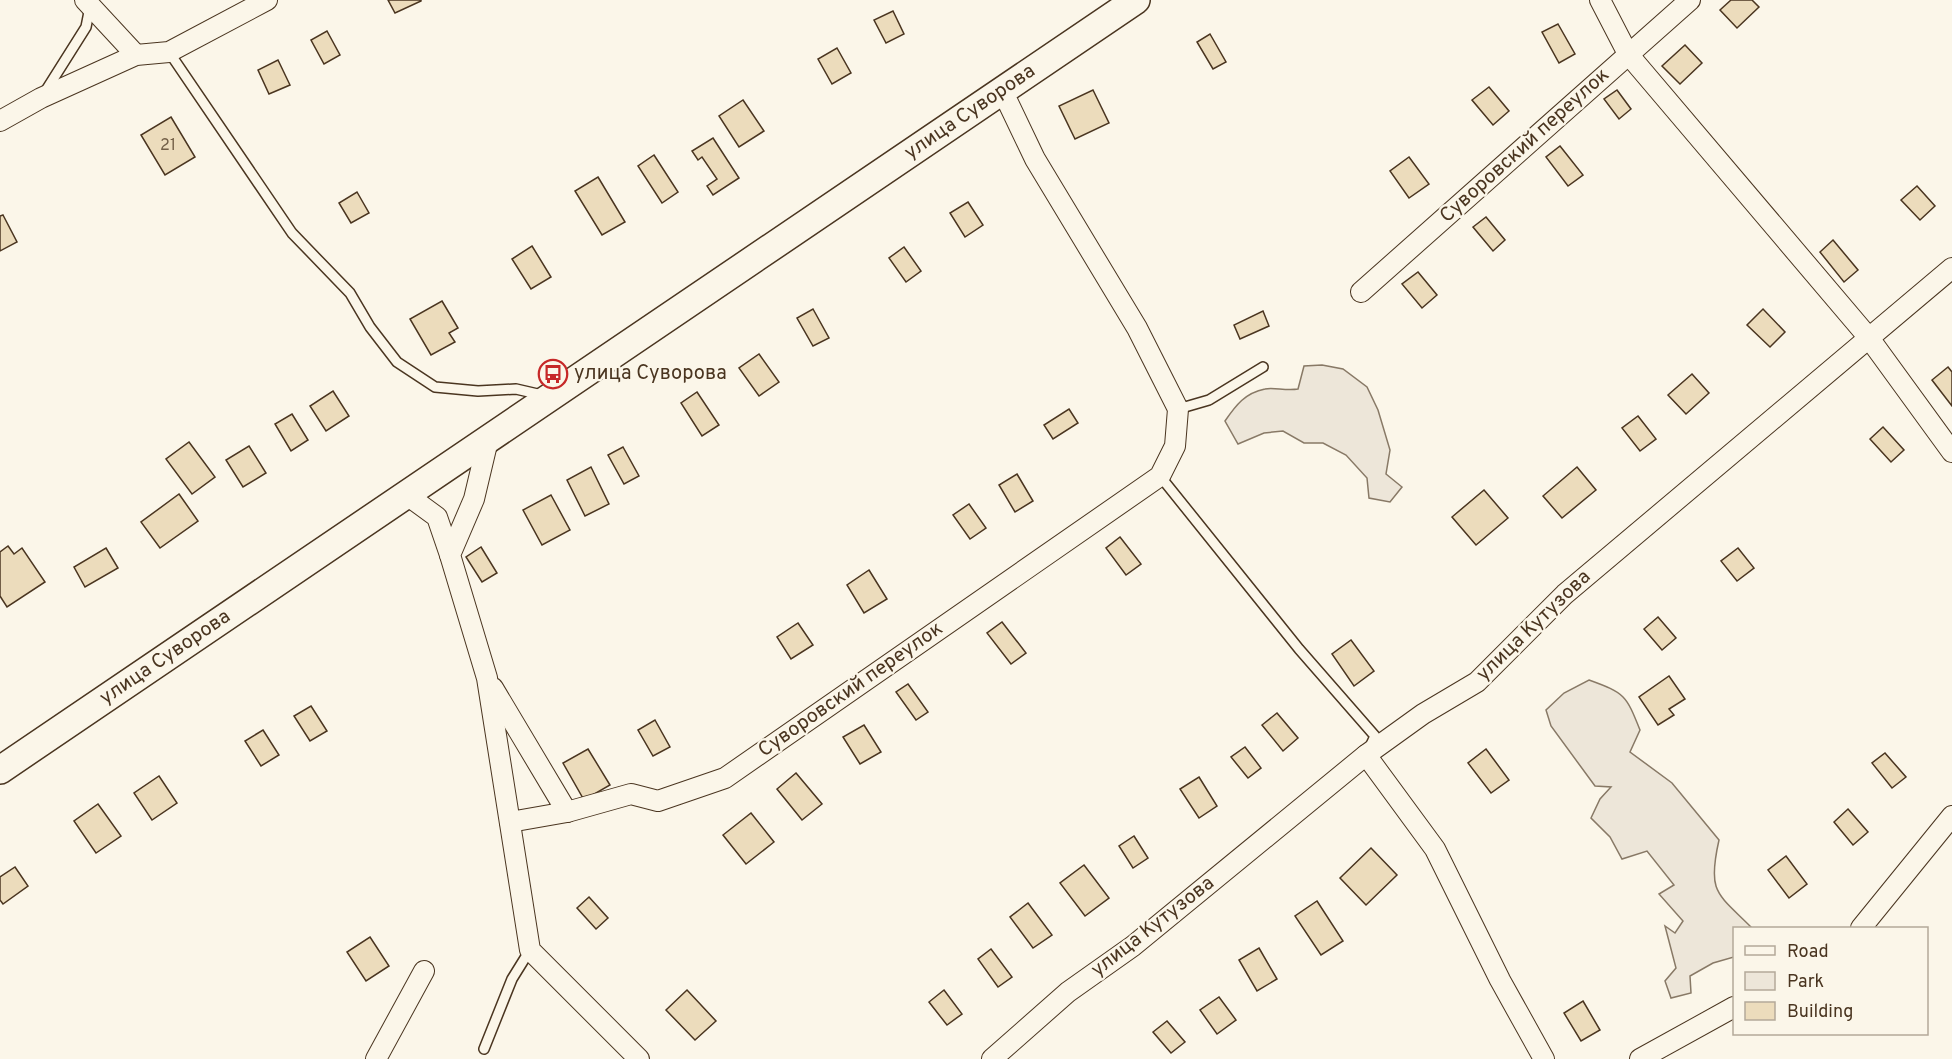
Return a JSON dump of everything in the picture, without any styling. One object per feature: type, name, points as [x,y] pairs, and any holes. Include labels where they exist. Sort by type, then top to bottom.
[{"type":"street","points":[[0,121],[41,98],[136,55],[169,52],[267,0]]},
{"type":"street","name":"улица Суворова","points":[[0,770],[1136,0]]},
{"type":"street","points":[[1599,0],[1628,54],[1869,338],[1952,452]]},
{"type":"street","name":"Суворовский переулок","points":[[1361,292],[1690,0]]},
{"type":"street","points":[[88,2],[136,55]]},
{"type":"street","points":[[1002,90],[1035,159],[1137,328],[1178,409],[1174,446],[1160,476]]},
{"type":"street","name":"улица Кутузова","points":[[992,1059],[1068,992],[1133,946],[1366,755],[1423,714],[1477,682],[1564,594],[1952,268]]},
{"type":"street","points":[[450,555],[474,500],[488,440]]},
{"type":"street","name":"Суворовский переулок","points":[[510,822],[567,812],[631,794],[658,801],[725,778],[1160,476]]},
{"type":"street","points":[[407,495],[437,517],[488,678],[530,950],[639,1059]]},
{"type":"street","points":[[488,678],[567,812]]},
{"type":"street","points":[[1366,755],[1435,849],[1500,980],[1544,1059]]},
{"type":"street","points":[[1862,927],[1952,816]]},
{"type":"street","points":[[376,1059],[424,971]]},
{"type":"street","points":[[1640,1059],[1733,1008]]},
{"type":"lane","points":[[41,98],[86,27],[88,2]]},
{"type":"lane","points":[[169,52],[292,233],[350,293],[370,327],[397,362],[435,387],[478,391],[516,388],[549,397]]},
{"type":"lane","points":[[1178,409],[1209,400],[1263,367]]},
{"type":"lane","points":[[1160,476],[1299,649],[1375,736],[1366,755]]},
{"type":"lane","points":[[484,1049],[512,979],[530,950]]},
{"type":"green space","points":[[1322,365],[1343,369],[1367,387],[1378,410],[1390,450],[1386,474],[1402,487],[1390,502],[1369,498],[1367,478],[1346,455],[1323,443],[1304,443],[1283,431],[1264,433],[1238,444],[1225,421],[1237,405],[1252,393],[1268,389],[1298,389],[1304,366]]},
{"type":"green space","points":[[1589,680],[1610,688],[1623,697],[1640,730],[1630,752],[1672,783],[1719,840],[1714,871],[1718,891],[1730,907],[1751,927],[1733,927],[1733,957],[1713,963],[1690,976],[1691,993],[1671,998],[1665,981],[1676,968],[1665,926],[1675,933],[1683,921],[1659,894],[1674,885],[1647,851],[1622,859],[1610,837],[1591,818],[1600,799],[1611,787],[1595,786],[1551,726],[1546,710],[1564,693]]},
{"type":"building","points":[[388,0],[421,0],[421,1],[395,13]]},
{"type":"building","points":[[1731,0],[1752,0],[1759,7],[1737,28],[1720,10]]},
{"type":"building","points":[[893,11],[904,34],[886,43],[874,20]]},
{"type":"building","points":[[1558,24],[1575,54],[1559,63],[1542,32]]},
{"type":"building","points":[[327,31],[340,55],[324,64],[311,40]]},
{"type":"building","points":[[1210,34],[1226,62],[1213,69],[1197,42]]},
{"type":"building","points":[[1685,45],[1702,63],[1680,84],[1662,66]]},
{"type":"building","points":[[837,48],[851,73],[832,84],[818,59]]},
{"type":"building","points":[[278,60],[290,85],[269,94],[258,70]]},
{"type":"building","points":[[1489,87],[1509,111],[1493,125],[1472,100]]},
{"type":"building","points":[[1093,90],[1109,123],[1075,139],[1059,106]]},
{"type":"building","points":[[1617,90],[1631,109],[1619,119],[1604,99]]},
{"type":"building","points":[[743,100],[764,131],[739,147],[719,116]]},
{"type":"building","points":[[171,117],[195,157],[165,175],[141,135]]},
{"type":"building","points":[[713,138],[739,178],[713,195],[707,186],[717,179],[702,157],[698,160],[692,151]]},
{"type":"building","points":[[1560,146],[1583,175],[1568,186],[1546,157]]},
{"type":"building","points":[[654,155],[678,192],[662,203],[638,166]]},
{"type":"building","points":[[1409,157],[1429,184],[1409,198],[1390,171]]},
{"type":"building","points":[[598,177],[625,222],[602,235],[575,191]]},
{"type":"building","points":[[1917,186],[1935,206],[1920,220],[1901,200]]},
{"type":"building","points":[[357,192],[369,213],[351,223],[339,203]]},
{"type":"building","points":[[968,202],[983,225],[965,237],[950,213]]},
{"type":"building","points":[[3,215],[17,242],[0,251],[0,216]]},
{"type":"building","points":[[1486,217],[1505,240],[1493,251],[1473,227]]},
{"type":"building","points":[[1833,240],[1858,270],[1844,282],[1820,252]]},
{"type":"building","points":[[532,246],[551,277],[531,289],[512,259]]},
{"type":"building","points":[[904,247],[921,271],[906,282],[889,258]]},
{"type":"building","points":[[1418,272],[1437,295],[1422,308],[1402,284]]},
{"type":"building","points":[[442,301],[458,328],[449,333],[455,342],[431,355],[410,319]]},
{"type":"building","points":[[813,309],[829,338],[813,346],[797,318]]},
{"type":"building","points":[[1763,309],[1785,332],[1770,347],[1747,325]]},
{"type":"building","points":[[1263,311],[1269,326],[1240,339],[1234,325]]},
{"type":"building","points":[[759,354],[779,382],[759,396],[739,368]]},
{"type":"building","points":[[1948,367],[1952,372],[1952,406],[1932,380]]},
{"type":"building","points":[[1692,374],[1709,393],[1686,414],[1668,395]]},
{"type":"building","points":[[333,391],[349,416],[326,431],[310,406]]},
{"type":"building","points":[[697,392],[719,425],[702,436],[681,403]]},
{"type":"building","points":[[1069,409],[1078,423],[1053,439],[1044,425]]},
{"type":"building","points":[[292,414],[308,440],[291,451],[275,424]]},
{"type":"building","points":[[1638,416],[1656,439],[1640,451],[1622,428]]},
{"type":"building","points":[[1883,427],[1904,450],[1891,462],[1870,439]]},
{"type":"building","points":[[189,442],[215,477],[192,494],[166,459]]},
{"type":"building","points":[[249,446],[266,473],[243,487],[226,460]]},
{"type":"building","points":[[623,447],[639,476],[624,484],[608,455]]},
{"type":"building","points":[[591,467],[609,504],[585,516],[567,480]]},
{"type":"building","points":[[1577,467],[1596,490],[1562,518],[1543,496]]},
{"type":"building","points":[[1017,474],[1033,501],[1015,512],[999,485]]},
{"type":"building","points":[[1484,490],[1508,518],[1476,545],[1452,517]]},
{"type":"building","points":[[179,494],[198,521],[160,548],[141,522]]},
{"type":"building","points":[[551,495],[570,530],[542,545],[523,510]]},
{"type":"building","points":[[969,504],[986,528],[970,539],[953,515]]},
{"type":"building","points":[[1120,537],[1141,564],[1126,575],[1106,548]]},
{"type":"building","points":[[8,546],[14,554],[22,548],[45,582],[7,607],[0,596],[0,552]]},
{"type":"building","points":[[481,547],[497,573],[482,582],[466,557]]},
{"type":"building","points":[[106,548],[118,568],[85,587],[74,567]]},
{"type":"building","points":[[1738,548],[1754,568],[1737,581],[1721,561]]},
{"type":"building","points":[[869,570],[887,599],[864,613],[847,585]]},
{"type":"building","points":[[1658,617],[1676,638],[1662,650],[1644,629]]},
{"type":"building","points":[[1002,622],[1026,653],[1011,664],[987,633]]},
{"type":"building","points":[[798,623],[813,645],[791,659],[777,637]]},
{"type":"building","points":[[1351,640],[1374,671],[1354,686],[1332,654]]},
{"type":"building","points":[[1669,676],[1685,699],[1669,709],[1674,715],[1658,725],[1639,697]]},
{"type":"building","points":[[908,684],[928,712],[916,720],[896,692]]},
{"type":"building","points":[[311,706],[327,731],[310,741],[294,716]]},
{"type":"building","points":[[1277,713],[1298,738],[1283,751],[1262,725]]},
{"type":"building","points":[[655,720],[670,747],[653,756],[638,730]]},
{"type":"building","points":[[864,725],[881,752],[860,764],[843,737]]},
{"type":"building","points":[[263,730],[279,755],[261,766],[245,741]]},
{"type":"building","points":[[1245,747],[1261,768],[1248,778],[1231,757]]},
{"type":"building","points":[[588,749],[610,785],[584,800],[563,763]]},
{"type":"building","points":[[1486,749],[1509,780],[1491,793],[1468,763]]},
{"type":"building","points":[[1885,753],[1906,777],[1892,788],[1872,763]]},
{"type":"building","points":[[796,773],[822,804],[802,820],[777,789]]},
{"type":"building","points":[[159,776],[177,803],[152,820],[134,793]]},
{"type":"building","points":[[1199,777],[1217,806],[1199,818],[1180,789]]},
{"type":"building","points":[[98,804],[121,836],[96,853],[74,821]]},
{"type":"building","points":[[1848,809],[1868,832],[1853,845],[1834,822]]},
{"type":"building","points":[[751,813],[774,842],[746,864],[723,835]]},
{"type":"building","points":[[1134,836],[1148,858],[1133,868],[1119,846]]},
{"type":"building","points":[[1371,848],[1397,875],[1366,905],[1340,878]]},
{"type":"building","points":[[1786,856],[1807,884],[1789,898],[1768,870]]},
{"type":"building","points":[[1084,865],[1109,898],[1085,916],[1060,883]]},
{"type":"building","points":[[15,867],[28,886],[3,904],[0,900],[0,877]]},
{"type":"building","points":[[589,897],[608,918],[596,929],[577,908]]},
{"type":"building","points":[[1317,901],[1343,941],[1321,955],[1295,916]]},
{"type":"building","points":[[1028,903],[1052,935],[1033,948],[1010,917]]},
{"type":"building","points":[[370,937],[389,966],[366,981],[347,952]]},
{"type":"building","points":[[1259,948],[1277,979],[1257,991],[1239,960]]},
{"type":"building","points":[[991,949],[1012,977],[998,987],[978,959]]},
{"type":"building","points":[[687,990],[716,1021],[695,1040],[666,1010]]},
{"type":"building","points":[[944,990],[962,1014],[947,1025],[929,1002]]},
{"type":"building","points":[[1219,997],[1236,1020],[1217,1034],[1200,1010]]},
{"type":"building","points":[[1583,1001],[1600,1030],[1581,1041],[1564,1013]]},
{"type":"building","points":[[1167,1021],[1185,1042],[1171,1053],[1153,1032]]},
{"type":"place","name":"улица Суворова","points":[[553,374]]}]
